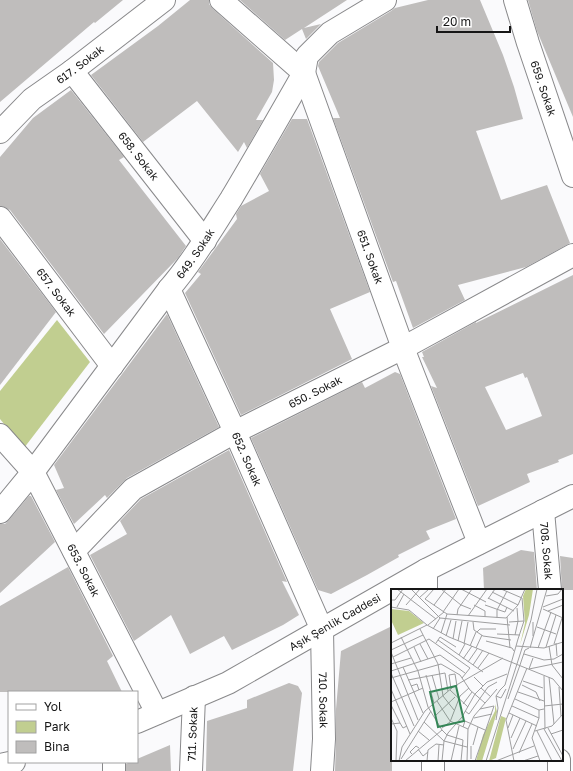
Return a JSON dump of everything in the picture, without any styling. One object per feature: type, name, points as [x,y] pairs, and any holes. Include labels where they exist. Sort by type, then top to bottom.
[{"type":"street","name":"617. Sokak","points":[[2,126],[32,99],[72,71],[164,0]]},
{"type":"street","name":"651. Sokak","points":[[221,0],[304,73],[403,348],[479,544]]},
{"type":"street","name":"649. Sokak","points":[[0,512],[33,472],[169,289],[185,271],[248,170],[304,73],[308,56],[330,33],[385,0]]},
{"type":"street","name":"659. Sokak","points":[[515,0],[573,176]]},
{"type":"street","name":"658. Sokak","points":[[72,71],[205,240]]},
{"type":"street","name":"657. Sokak","points":[[0,218],[112,366]]},
{"type":"street","name":"650. Sokak","points":[[74,551],[133,489],[235,432],[403,348],[573,254]]},
{"type":"street","name":"652. Sokak","points":[[169,289],[235,432],[322,630]]},
{"type":"street","name":"653. Sokak","points":[[0,435],[33,472],[157,713]]},
{"type":"street","name":"Aşık Şenlik Caddesi","points":[[407,589],[426,580],[479,544],[573,496]]},
{"type":"street","name":"708. Sokak","points":[[543,511],[550,589]]},
{"type":"street","name":"Aşık Şenlik Caddesi","points":[[138,722],[228,683],[322,630],[391,597]]},
{"type":"street","name":"710. Sokak","points":[[322,630],[324,739],[322,771]]},
{"type":"street","name":"711. Sokak","points":[[191,771],[194,698]]},
{"type":"street","points":[[559,761],[560,771]]},
{"type":"green space","points":[[57,320],[90,362],[24,448],[0,419],[0,391]]},
{"type":"building","points":[[0,0],[123,0],[95,23],[94,22],[0,102]]},
{"type":"building","points":[[190,0],[209,0],[209,4],[213,9],[273,63],[274,80],[272,92],[256,120],[263,120],[247,148],[244,142],[238,152],[197,101],[143,142],[91,75],[158,26]]},
{"type":"building","points":[[240,0],[347,0],[304,28],[321,24],[306,39],[302,29],[285,40]]},
{"type":"building","points":[[428,0],[480,0],[503,55],[523,119],[476,131],[501,200],[547,185],[570,243],[526,267],[458,285],[465,300],[413,328],[396,281],[393,282],[333,118],[340,118],[318,66],[319,62],[338,43],[395,8]]},
{"type":"building","points":[[528,0],[573,0],[573,117],[537,31]]},
{"type":"building","points":[[71,90],[124,157],[119,160],[186,246],[178,258],[104,334],[10,210],[0,206],[0,157],[33,118]]},
{"type":"building","points":[[292,119],[307,119],[370,292],[330,309],[352,359],[241,415],[185,293],[201,274],[198,272],[237,219],[236,214],[241,206],[269,191],[260,174]]},
{"type":"building","points":[[0,239],[56,312],[0,385]]},
{"type":"building","points":[[573,275],[573,454],[558,460],[559,462],[527,474],[530,482],[478,506],[431,386],[437,388],[422,357],[424,357],[422,352],[476,323]],"holes":[[[523,373],[525,378],[527,377],[542,416],[506,430],[485,387]]]},
{"type":"building","points":[[167,314],[219,427],[127,478],[107,498],[105,495],[74,524],[56,490],[64,488],[54,465]]},
{"type":"building","points":[[395,372],[400,374],[456,519],[426,531],[430,539],[398,555],[399,557],[331,594],[318,590],[251,438],[362,382],[365,388]]},
{"type":"building","points":[[229,450],[287,582],[282,581],[299,615],[283,625],[232,650],[224,636],[190,654],[171,615],[134,641],[90,555],[127,534],[120,521],[141,499]]},
{"type":"building","points":[[29,496],[31,496],[55,542],[0,593],[0,524],[5,524]]},
{"type":"building","points":[[521,550],[534,552],[537,589],[484,589],[483,568]]},
{"type":"building","points":[[560,556],[573,558],[573,590],[562,589]]},
{"type":"building","points":[[68,567],[113,656],[107,661],[122,691],[0,692],[0,606]]},
{"type":"building","points":[[391,626],[392,771],[335,771],[336,709],[341,651]]},
{"type":"building","points":[[289,683],[298,686],[302,693],[293,771],[206,771],[207,721],[247,708],[247,700]]},
{"type":"building","points":[[170,745],[171,771],[126,771],[126,764],[138,763],[138,759]]}]
